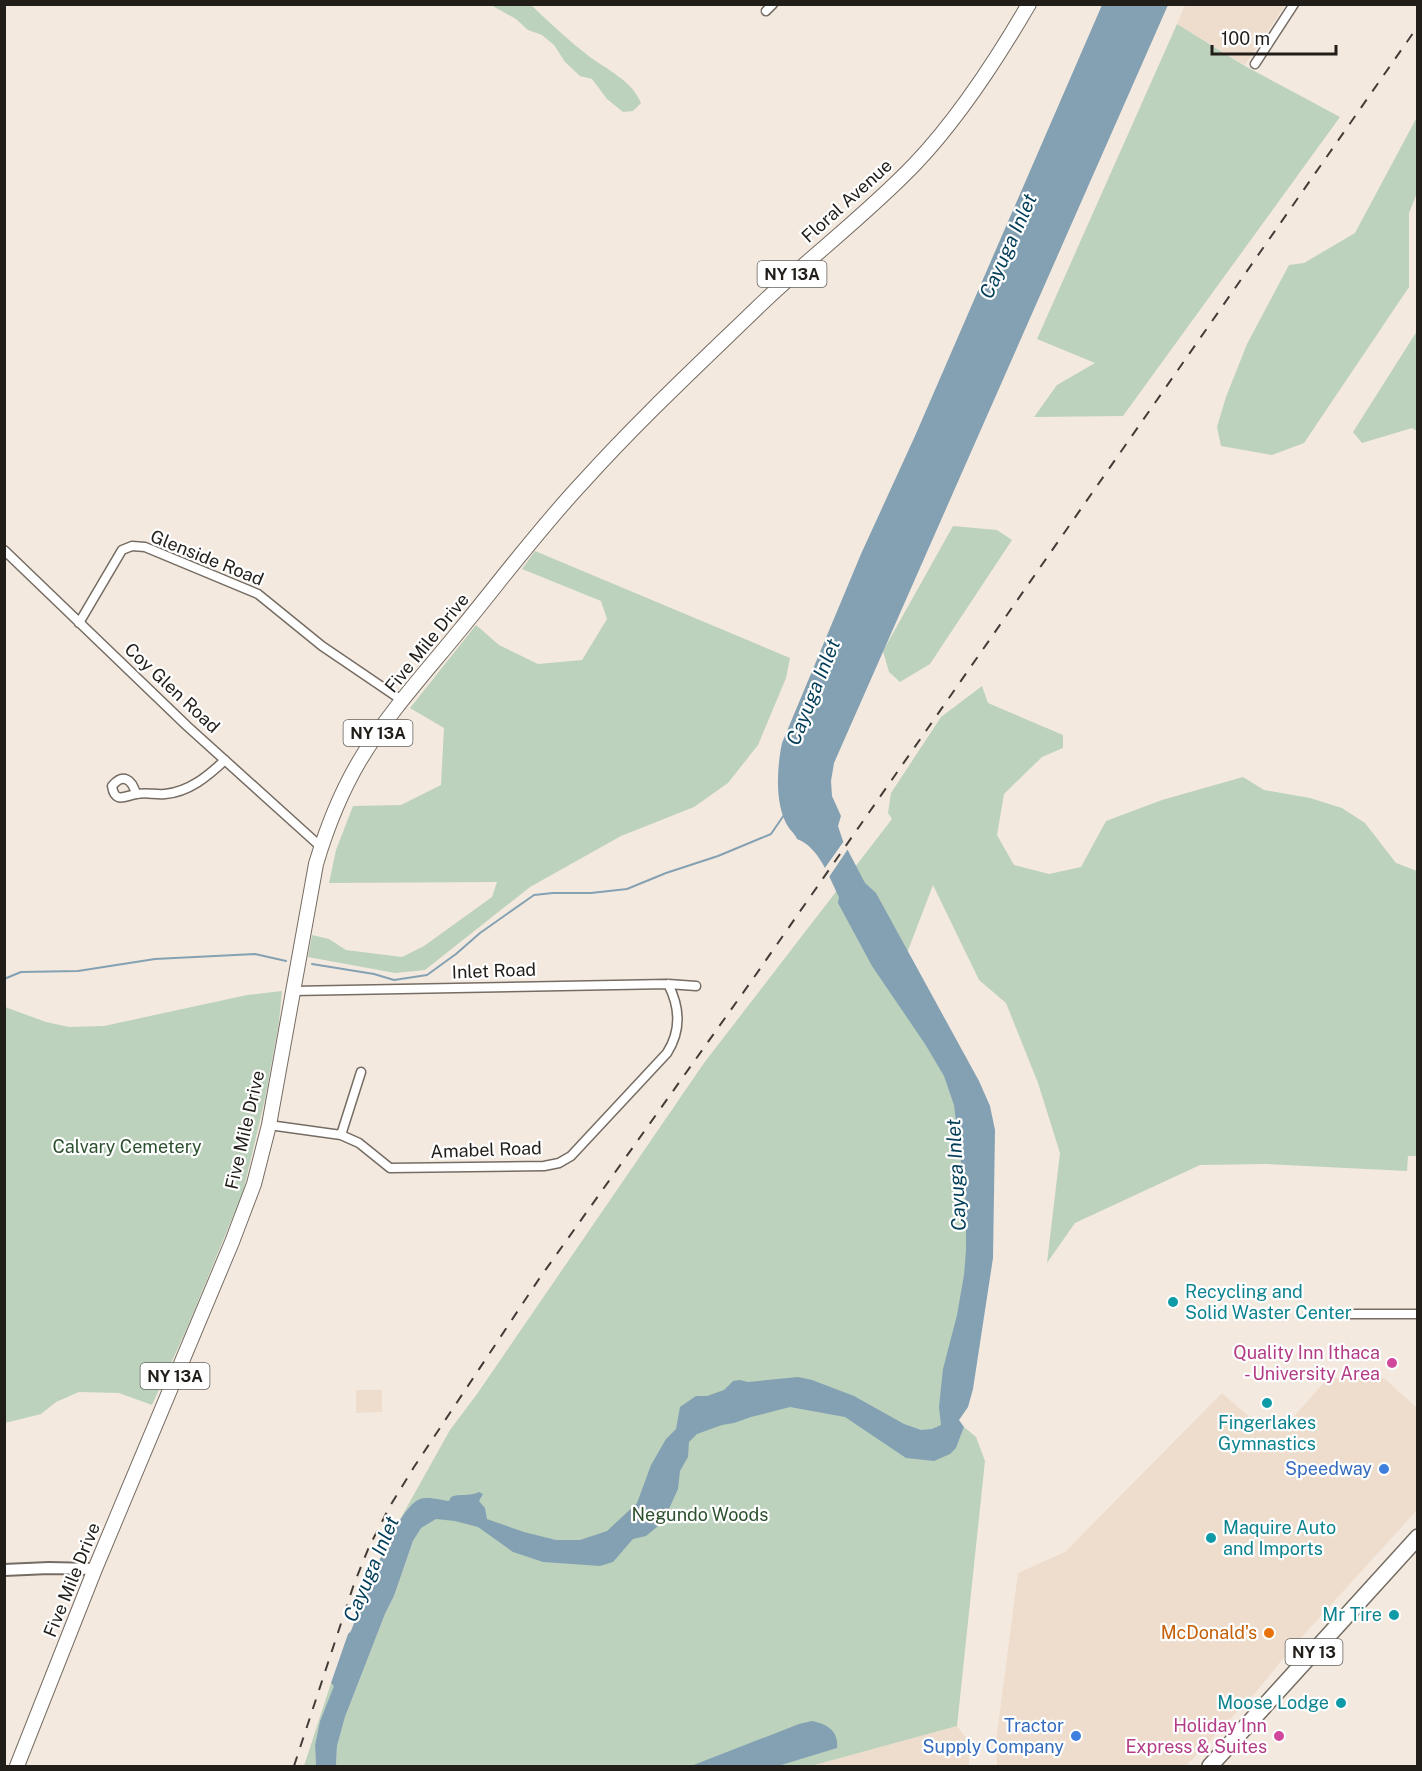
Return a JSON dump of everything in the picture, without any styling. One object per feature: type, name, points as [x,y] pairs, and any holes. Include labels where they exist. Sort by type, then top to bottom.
[{"type":"highway","name":"NY 13","points":[[1210,1767],[1418,1537]]},
{"type":"main road","name":"Floral Avenue","points":[[539,531],[641,420],[759,305],[914,165],[984,77],[1029,4]]},
{"type":"main road","name":"Five Mile Drive","points":[[17,1767],[94,1569],[232,1242],[254,1184],[269,1125],[308,903],[321,847],[344,790],[362,758],[403,701],[539,531]]},
{"type":"street","points":[[1255,64],[1294,4]]},
{"type":"street","name":"Glenside Road","points":[[79,623],[122,550],[132,546],[145,548],[258,594],[322,646],[403,701]]},
{"type":"street","name":"Coy Glen Road","points":[[4,550],[79,623],[321,847]]},
{"type":"street","points":[[136,794],[156,795],[180,791],[213,772],[225,759]]},
{"type":"street","name":"Inlet Road","points":[[292,991],[668,984],[696,986]]},
{"type":"street","name":"Amabel Road","points":[[269,1125],[341,1135],[359,1143],[390,1168],[544,1166],[559,1163],[571,1156],[670,1047],[677,1028],[677,1012],[675,997],[668,984]]},
{"type":"street","points":[[341,1135],[361,1072]]},
{"type":"street","points":[[1328,1314],[1418,1314]]},
{"type":"street","points":[[4,1570],[94,1569]]},
{"type":"shaded area","points":[[1185,5],[1285,5],[1245,65],[1177,24]]},
{"type":"shaded area","points":[[1328,1378],[1384,1378],[1417,1408],[1417,1510],[1290,1650],[1256,1692],[1186,1766],[997,1766],[996,1741],[1018,1573],[1065,1552],[1222,1393],[1262,1428],[1281,1431]]},
{"type":"shaded area","points":[[356,1390],[382,1390],[382,1412],[356,1413]]},
{"type":"shaded area","points":[[957,1726],[969,1742],[969,1766],[811,1766]]},
{"type":"green space","points":[[491,5],[531,5],[582,51],[626,82],[641,103],[633,111],[623,112],[607,99],[592,79],[580,76],[565,62],[554,45],[542,35],[528,30],[516,19]]},
{"type":"green space","points":[[1177,24],[1245,66],[1340,117],[1123,416],[1034,417],[1057,385],[1095,363],[1037,339]]},
{"type":"green space","points":[[1417,117],[1417,193],[1409,213],[1409,287],[1304,443],[1272,455],[1221,446],[1217,427],[1226,397],[1247,344],[1289,265],[1304,263],[1355,233]]},
{"type":"green space","points":[[1417,331],[1417,431],[1412,428],[1362,443],[1353,432]]},
{"type":"green space","points":[[953,526],[997,530],[1012,540],[930,664],[900,682],[889,672],[883,651]]},
{"type":"green space","points":[[535,551],[790,658],[786,678],[758,745],[728,783],[694,807],[621,836],[530,887],[425,970],[395,973],[308,957],[312,935],[329,939],[346,950],[402,957],[424,946],[492,897],[497,882],[329,883],[336,850],[353,806],[401,805],[441,785],[444,728],[410,708],[476,625],[499,645],[538,664],[582,660],[607,619],[601,601],[522,569]]},
{"type":"green space","name":"Negundo Woods","points":[[982,686],[988,703],[1063,735],[1063,748],[1042,757],[1004,794],[997,835],[1014,865],[1049,874],[1081,867],[1106,821],[1162,800],[1243,777],[1264,790],[1310,798],[1342,808],[1365,823],[1396,863],[1417,871],[1418,1156],[1408,1156],[1407,1171],[1266,1164],[1200,1165],[1075,1223],[1047,1263],[1060,1153],[1038,1083],[1006,1003],[979,980],[933,885],[899,974],[973,1103],[967,1335],[956,1448],[964,1427],[976,1437],[985,1461],[957,1726],[811,1766],[336,1766],[337,1746],[345,1717],[420,1528],[420,1499],[409,1507],[398,1523],[450,1430],[704,1063],[892,819],[888,813],[891,793],[941,717]]},
{"type":"green space","name":"Calvary Cemetery","points":[[282,991],[279,1022],[265,1099],[243,1192],[187,1328],[152,1405],[119,1393],[79,1392],[56,1402],[41,1414],[5,1423],[5,1007],[46,1022],[69,1027],[104,1026],[247,995]]},
{"type":"green space","points":[[331,1683],[335,1685],[320,1721],[315,1745],[316,1766],[304,1766]]},
{"type":"water","name":"Cayuga Inlet","points":[[1102,5],[1168,5],[834,763],[831,781],[832,796],[841,816],[838,826],[843,841],[865,883],[876,893],[979,1081],[990,1106],[995,1130],[993,1258],[973,1389],[968,1407],[959,1420],[964,1427],[956,1448],[950,1454],[934,1461],[906,1458],[845,1417],[790,1407],[722,1425],[697,1434],[689,1442],[688,1457],[680,1471],[678,1489],[663,1522],[646,1536],[633,1539],[613,1562],[600,1566],[543,1562],[513,1552],[478,1527],[436,1519],[421,1528],[413,1541],[394,1596],[345,1717],[337,1746],[336,1766],[316,1766],[315,1745],[320,1721],[334,1686],[331,1683],[348,1634],[390,1538],[410,1506],[420,1499],[449,1501],[454,1496],[479,1492],[483,1494],[479,1501],[485,1508],[487,1519],[556,1540],[580,1540],[607,1531],[637,1503],[651,1465],[666,1439],[676,1429],[680,1407],[696,1396],[707,1396],[724,1390],[733,1381],[740,1380],[748,1382],[798,1377],[812,1380],[854,1396],[904,1424],[921,1430],[941,1425],[939,1407],[943,1369],[957,1315],[966,1250],[966,1204],[954,1105],[944,1076],[872,966],[838,903],[839,897],[822,864],[805,843],[797,839],[784,819],[779,798],[779,763],[782,743],[861,554],[915,436]]},
{"type":"water","points":[[812,1721],[831,1729],[836,1737],[837,1748],[778,1766],[691,1766],[799,1724]]},
{"type":"pier","points":[[844,841],[848,849],[827,880],[822,872]]},
{"type":"waterway","points":[[312,964],[374,974],[394,980],[427,975],[480,933],[534,895],[627,889],[771,834],[784,815]]},
{"type":"waterway","points":[[4,979],[21,972],[78,971],[155,959],[255,954],[286,961]]},
{"type":"railway","points":[[294,1766],[354,1584],[369,1547],[390,1506],[414,1467],[539,1279],[750,983],[1418,26]]},
{"type":"place","name":"Recycling and Solid Waster Center","points":[[1173,1302]]},
{"type":"place","name":"Quality Inn Ithaca - University Area","points":[[1392,1363]]},
{"type":"place","name":"Fingerlakes Gymnastics","points":[[1267,1403]]},
{"type":"place","name":"Speedway","points":[[1384,1469]]},
{"type":"place","name":"Maquire Auto and Imports","points":[[1211,1538]]},
{"type":"place","name":"Mr Tire","points":[[1394,1615]]},
{"type":"place","name":"McDonald's","points":[[1269,1633]]},
{"type":"place","name":"Moose Lodge","points":[[1341,1703]]},
{"type":"place","name":"Tractor Supply Company","points":[[1076,1736]]},
{"type":"place","name":"Holiday Inn Express & Suites","points":[[1279,1736]]}]
